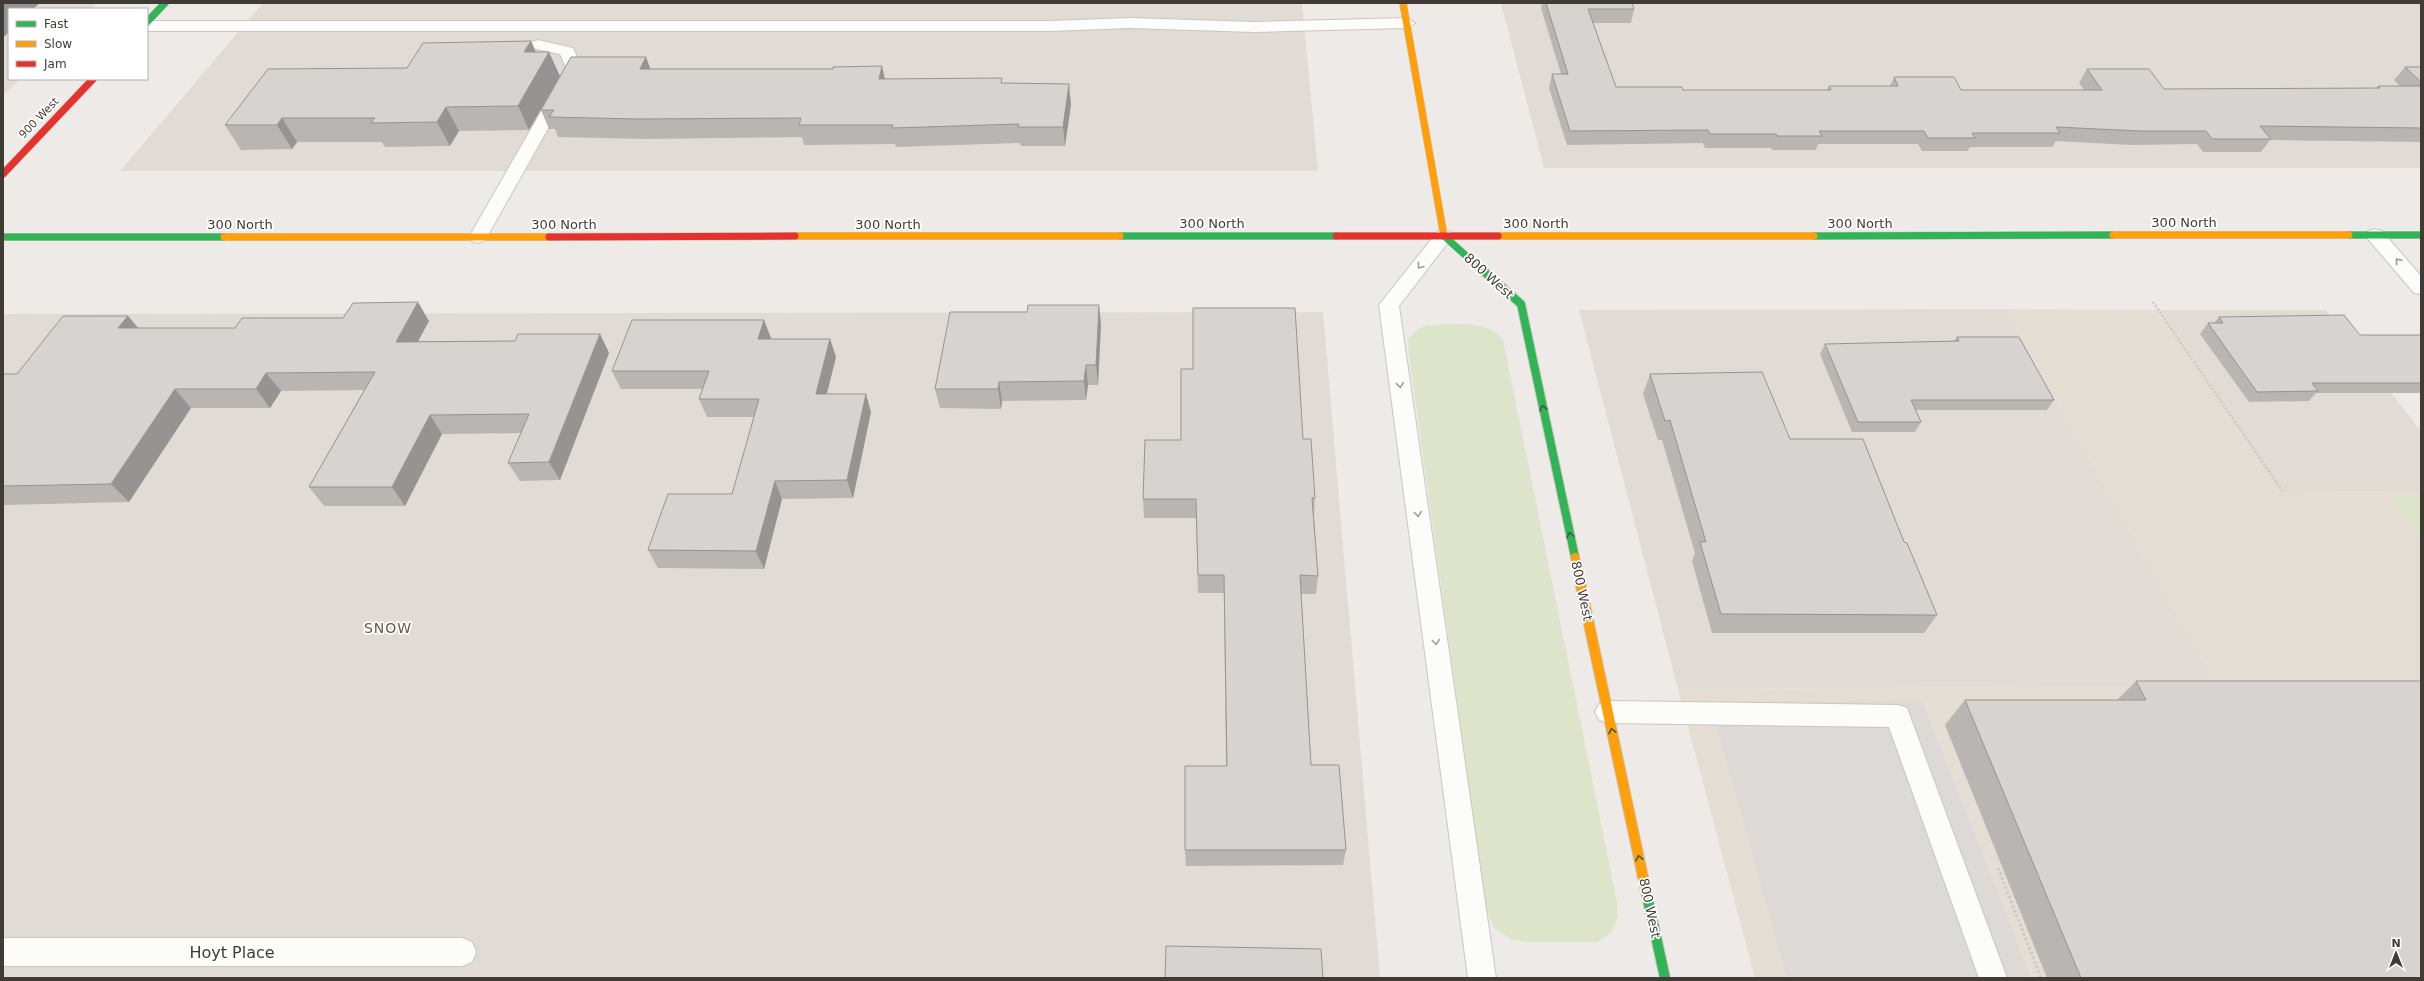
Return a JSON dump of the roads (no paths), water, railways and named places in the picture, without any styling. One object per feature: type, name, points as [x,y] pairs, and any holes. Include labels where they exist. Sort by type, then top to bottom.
[{"type":"street","points":[[148,21],[165,3]]},
{"type":"street","points":[[1404,3],[1444,236],[1389,305],[1482,978]]},
{"type":"street","points":[[148,26],[1051,26],[1130,23],[1255,27],[1312,24],[1407,24]]},
{"type":"street","points":[[478,237],[574,68],[566,51],[538,45]]},
{"type":"street","name":"900 West","points":[[3,174],[92,80]]},
{"type":"street","points":[[2375,235],[2421,288]]},
{"type":"street","name":"300 North","points":[[3,237],[2421,235]]},
{"type":"street","name":"800 West","points":[[1444,236],[1521,304],[1665,978]]},
{"type":"street","points":[[1608,712],[1898,716],[1993,978]]},
{"type":"street","name":"Hoyt Place","points":[[3,952],[462,952]]},
{"type":"district","name":"SNOW","points":[[388,628]]}]
